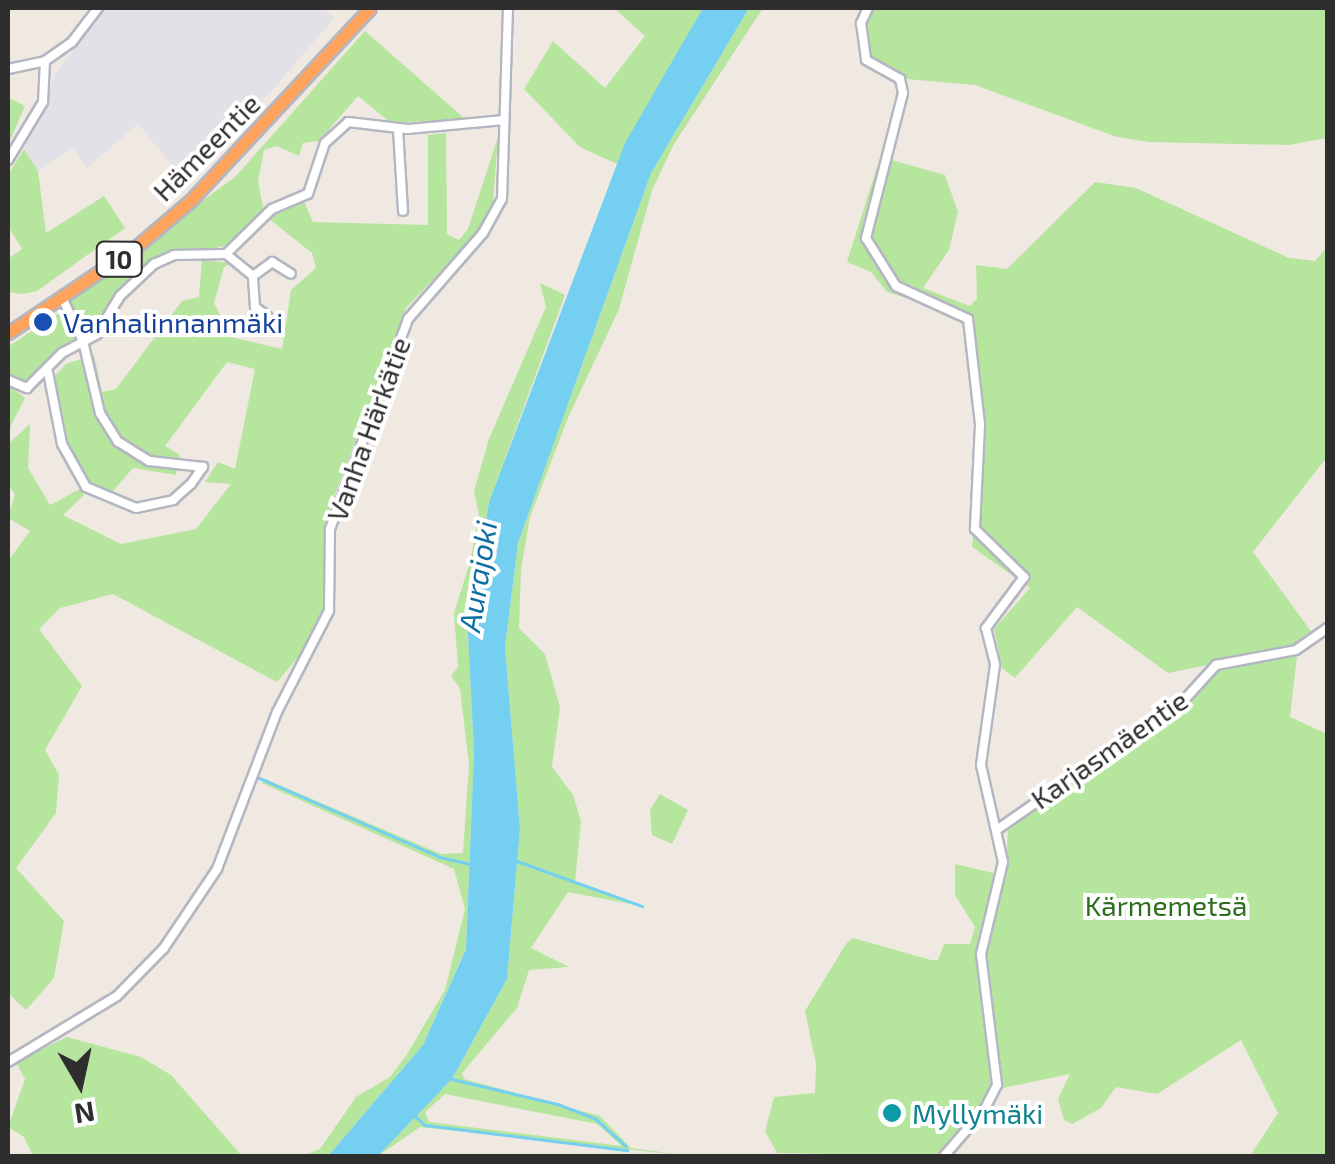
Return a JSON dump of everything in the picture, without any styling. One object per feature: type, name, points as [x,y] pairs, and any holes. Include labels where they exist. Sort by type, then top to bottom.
[{"type":"highway","name":"Hämeentie","points":[[8,333],[62,298],[192,200],[370,8]]},
{"type":"street","points":[[8,69],[45,61],[72,42],[98,8]]},
{"type":"street","name":"Vanha Härkätie","points":[[8,1062],[117,996],[164,948],[217,869],[276,712],[329,611],[330,530],[408,319],[483,233],[502,198],[508,8]]},
{"type":"street","points":[[868,8],[860,23],[866,60],[900,79],[903,93],[866,238],[896,286],[968,319],[980,425],[976,529],[1024,577],[986,628],[995,665],[981,765],[998,830],[1002,884],[982,954],[997,1085],[984,1110],[944,1156]]},
{"type":"street","points":[[8,160],[43,102],[45,61]]},
{"type":"street","points":[[226,254],[266,214],[313,189],[321,153],[336,130],[361,120],[398,129],[504,120]]},
{"type":"street","points":[[398,129],[402,211]]},
{"type":"street","points":[[8,380],[27,388],[48,372],[62,352],[96,334],[120,296],[154,264],[174,255],[226,254],[253,276],[255,307],[267,316]]},
{"type":"street","points":[[253,276],[272,262],[291,274]]},
{"type":"street","points":[[48,372],[62,444],[86,488],[136,508],[172,500],[203,468],[149,461],[127,451],[100,413],[83,341],[62,298]]},
{"type":"street","name":"Karjasmäentie","points":[[998,830],[1186,698],[1216,665],[1296,650],[1328,628]]},
{"type":"shaded area","points":[[107,8],[323,8],[334,18],[226,144],[184,179],[138,124],[87,168],[73,148],[38,171],[24,149],[57,71]]},
{"type":"green space","points":[[614,8],[703,8],[617,164],[580,147],[524,89],[553,41],[605,88],[645,36]]},
{"type":"green space","points":[[749,8],[763,8],[674,144],[652,190],[619,309],[568,418],[530,517],[521,568],[519,628],[545,654],[560,707],[552,767],[573,795],[581,821],[575,883],[646,907],[568,892],[531,948],[569,967],[529,970],[517,1008],[462,1073],[464,1079],[600,1116],[631,1148],[691,1156],[420,1127],[378,1156],[452,1079],[507,979],[520,829],[505,647],[518,543],[651,173]],"holes":[[[445,1094],[597,1124],[622,1146],[429,1122],[425,1112]]]},
{"type":"green space","points":[[865,8],[1327,8],[1327,138],[1289,145],[1150,142],[1117,137],[975,85],[906,79],[868,57]]},
{"type":"green space","points":[[365,31],[465,119],[391,123],[358,96],[319,141],[303,143],[299,156],[277,146],[264,150],[258,181],[264,212],[234,244],[152,261],[86,334],[69,300],[236,176]]},
{"type":"green space","points":[[8,100],[25,106],[8,145]]},
{"type":"green space","points":[[446,133],[447,234],[459,240],[468,229],[498,137],[493,202],[477,233],[406,308],[326,518],[323,610],[304,650],[277,682],[113,594],[60,608],[39,629],[82,686],[45,750],[59,775],[56,813],[16,868],[64,921],[54,978],[26,1010],[8,993],[8,561],[30,531],[8,518],[15,494],[8,485],[8,444],[30,424],[28,468],[50,505],[80,489],[84,495],[63,515],[121,544],[196,529],[231,484],[205,482],[218,462],[235,469],[255,369],[227,362],[165,446],[180,455],[176,475],[133,468],[113,491],[91,484],[64,434],[55,376],[66,364],[94,355],[102,392],[116,389],[182,301],[199,297],[202,260],[232,263],[224,267],[214,303],[231,337],[282,349],[291,290],[316,268],[312,253],[268,218],[304,202],[313,222],[428,225],[428,135]]},
{"type":"green space","points":[[24,149],[38,171],[46,233],[104,196],[125,228],[37,291],[22,294],[8,292],[8,259],[22,249],[8,226],[8,175]]},
{"type":"green space","points":[[888,159],[945,175],[958,212],[949,250],[923,288],[970,306],[977,298],[976,265],[1007,269],[1095,182],[1136,188],[1289,258],[1315,261],[1327,247],[1327,457],[1253,552],[1313,634],[1287,649],[1168,673],[1077,607],[1015,678],[1002,668],[994,629],[1030,588],[972,547],[984,425],[970,318],[887,292],[871,272],[847,262],[877,167]]},
{"type":"green space","points":[[540,283],[565,295],[489,502],[468,634],[474,753],[466,948],[423,1045],[328,1156],[302,1156],[320,1149],[356,1097],[390,1077],[406,1056],[445,990],[465,909],[454,869],[262,783],[265,779],[441,854],[463,853],[469,765],[460,688],[451,676],[458,667],[454,613],[470,562],[479,515],[474,491],[489,439],[546,307]]},
{"type":"green space","points":[[57,314],[69,315],[79,339],[27,384],[8,376],[8,347]]},
{"type":"green space","points":[[8,384],[25,398],[8,431]]},
{"type":"green space","name":"Kärmemetsä","points":[[1297,655],[1290,717],[1327,734],[1327,1156],[1250,1156],[1278,1113],[1241,1040],[1157,1094],[1116,1087],[1101,1108],[1072,1124],[1064,1120],[1058,1099],[1070,1074],[993,1090],[940,1156],[777,1153],[765,1131],[774,1097],[815,1093],[816,1064],[805,1011],[846,944],[853,938],[938,960],[944,944],[970,944],[975,927],[955,895],[955,864],[1006,876],[1008,827],[1194,697],[1222,668]]},
{"type":"green space","points":[[660,794],[688,810],[672,844],[652,835],[650,810]]},
{"type":"green space","points":[[67,1037],[141,1057],[171,1075],[242,1156],[33,1156],[24,1137],[8,1127],[25,1079],[16,1062]]},
{"type":"water","points":[[703,8],[749,8],[651,173],[518,543],[505,647],[520,829],[507,979],[452,1079],[378,1156],[328,1156],[423,1045],[466,949],[474,753],[468,634],[489,502],[625,143]]},
{"type":"waterway","points":[[257,777],[440,857],[471,864]]},
{"type":"waterway","points":[[517,861],[642,906]]},
{"type":"waterway","points":[[452,1079],[558,1104],[596,1119],[626,1146]]},
{"type":"waterway","points":[[414,1115],[425,1125],[627,1150]]},
{"type":"place","name":"Vanhalinnanmäki","points":[[43,322]]},
{"type":"place","name":"Myllymäki","points":[[892,1113]]},
{"type":"water label","name":"Aurajoki","points":[[477,576]]}]
